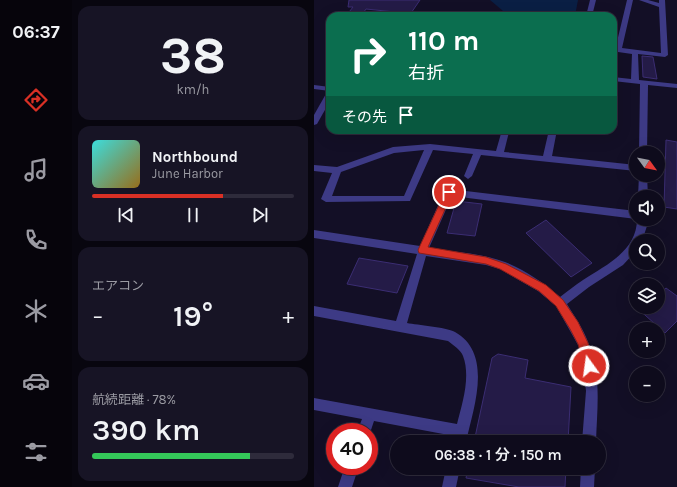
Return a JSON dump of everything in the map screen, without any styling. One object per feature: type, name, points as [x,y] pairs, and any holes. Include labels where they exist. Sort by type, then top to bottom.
[{"type":"street","points":[[590,12],[594,0]]},
{"type":"street","points":[[630,0],[618,50],[665,55],[662,3],[642,0]]},
{"type":"street","points":[[635,52],[639,82],[643,146]]},
{"type":"street","points":[[617,79],[677,86]]},
{"type":"street","points":[[314,87],[326,88]]},
{"type":"street","points":[[314,122],[326,101]]},
{"type":"street","points":[[499,154],[505,134]]},
{"type":"street","points":[[547,159],[552,134]]},
{"type":"street","points":[[314,168],[337,170],[393,150],[430,147],[629,167]]},
{"type":"street","points":[[337,170],[326,199],[407,199],[430,147]]},
{"type":"street","points":[[468,176],[478,152]]},
{"type":"street","points":[[400,326],[423,250],[449,192],[629,214]]},
{"type":"street","points":[[314,234],[486,261],[503,266],[542,288],[560,303],[580,337],[588,358],[592,391],[589,435]]},
{"type":"street","points":[[560,303],[586,284],[616,266],[629,253]]},
{"type":"street","points":[[314,311],[451,336],[462,344],[469,356],[472,373],[460,435]]},
{"type":"street","points":[[314,404],[370,414],[452,435]]},
{"type":"street","points":[[367,423],[370,414]]},
{"type":"street","points":[[345,487],[349,475]]},
{"type":"street","points":[[449,487],[452,475]]},
{"type":"street","points":[[587,487],[588,475]]},
{"type":"water","points":[[490,0],[578,0],[576,12],[504,12]]},
{"type":"building","points":[[349,0],[420,0],[412,12],[366,9],[364,12],[349,12],[353,7],[348,7]]},
{"type":"building","points":[[642,56],[653,57],[657,79],[643,77]]},
{"type":"building","points":[[666,140],[677,142],[677,209],[665,207]]},
{"type":"building","points":[[456,201],[482,204],[475,236],[447,233]]},
{"type":"building","points":[[546,220],[592,263],[571,277],[526,233]]},
{"type":"building","points":[[359,258],[408,266],[397,293],[347,284]]},
{"type":"building","points":[[666,288],[677,296],[677,321],[665,333],[665,322],[653,322],[644,314],[665,314]]},
{"type":"building","points":[[498,354],[528,360],[525,378],[571,387],[568,435],[476,435],[492,358]]},
{"type":"building","points":[[467,475],[566,475],[565,487],[519,487],[466,478]]},
{"type":"route","points":[[449,192],[423,250],[486,261],[503,266],[542,288],[560,303],[574,326],[583,343],[589,366]]}]
